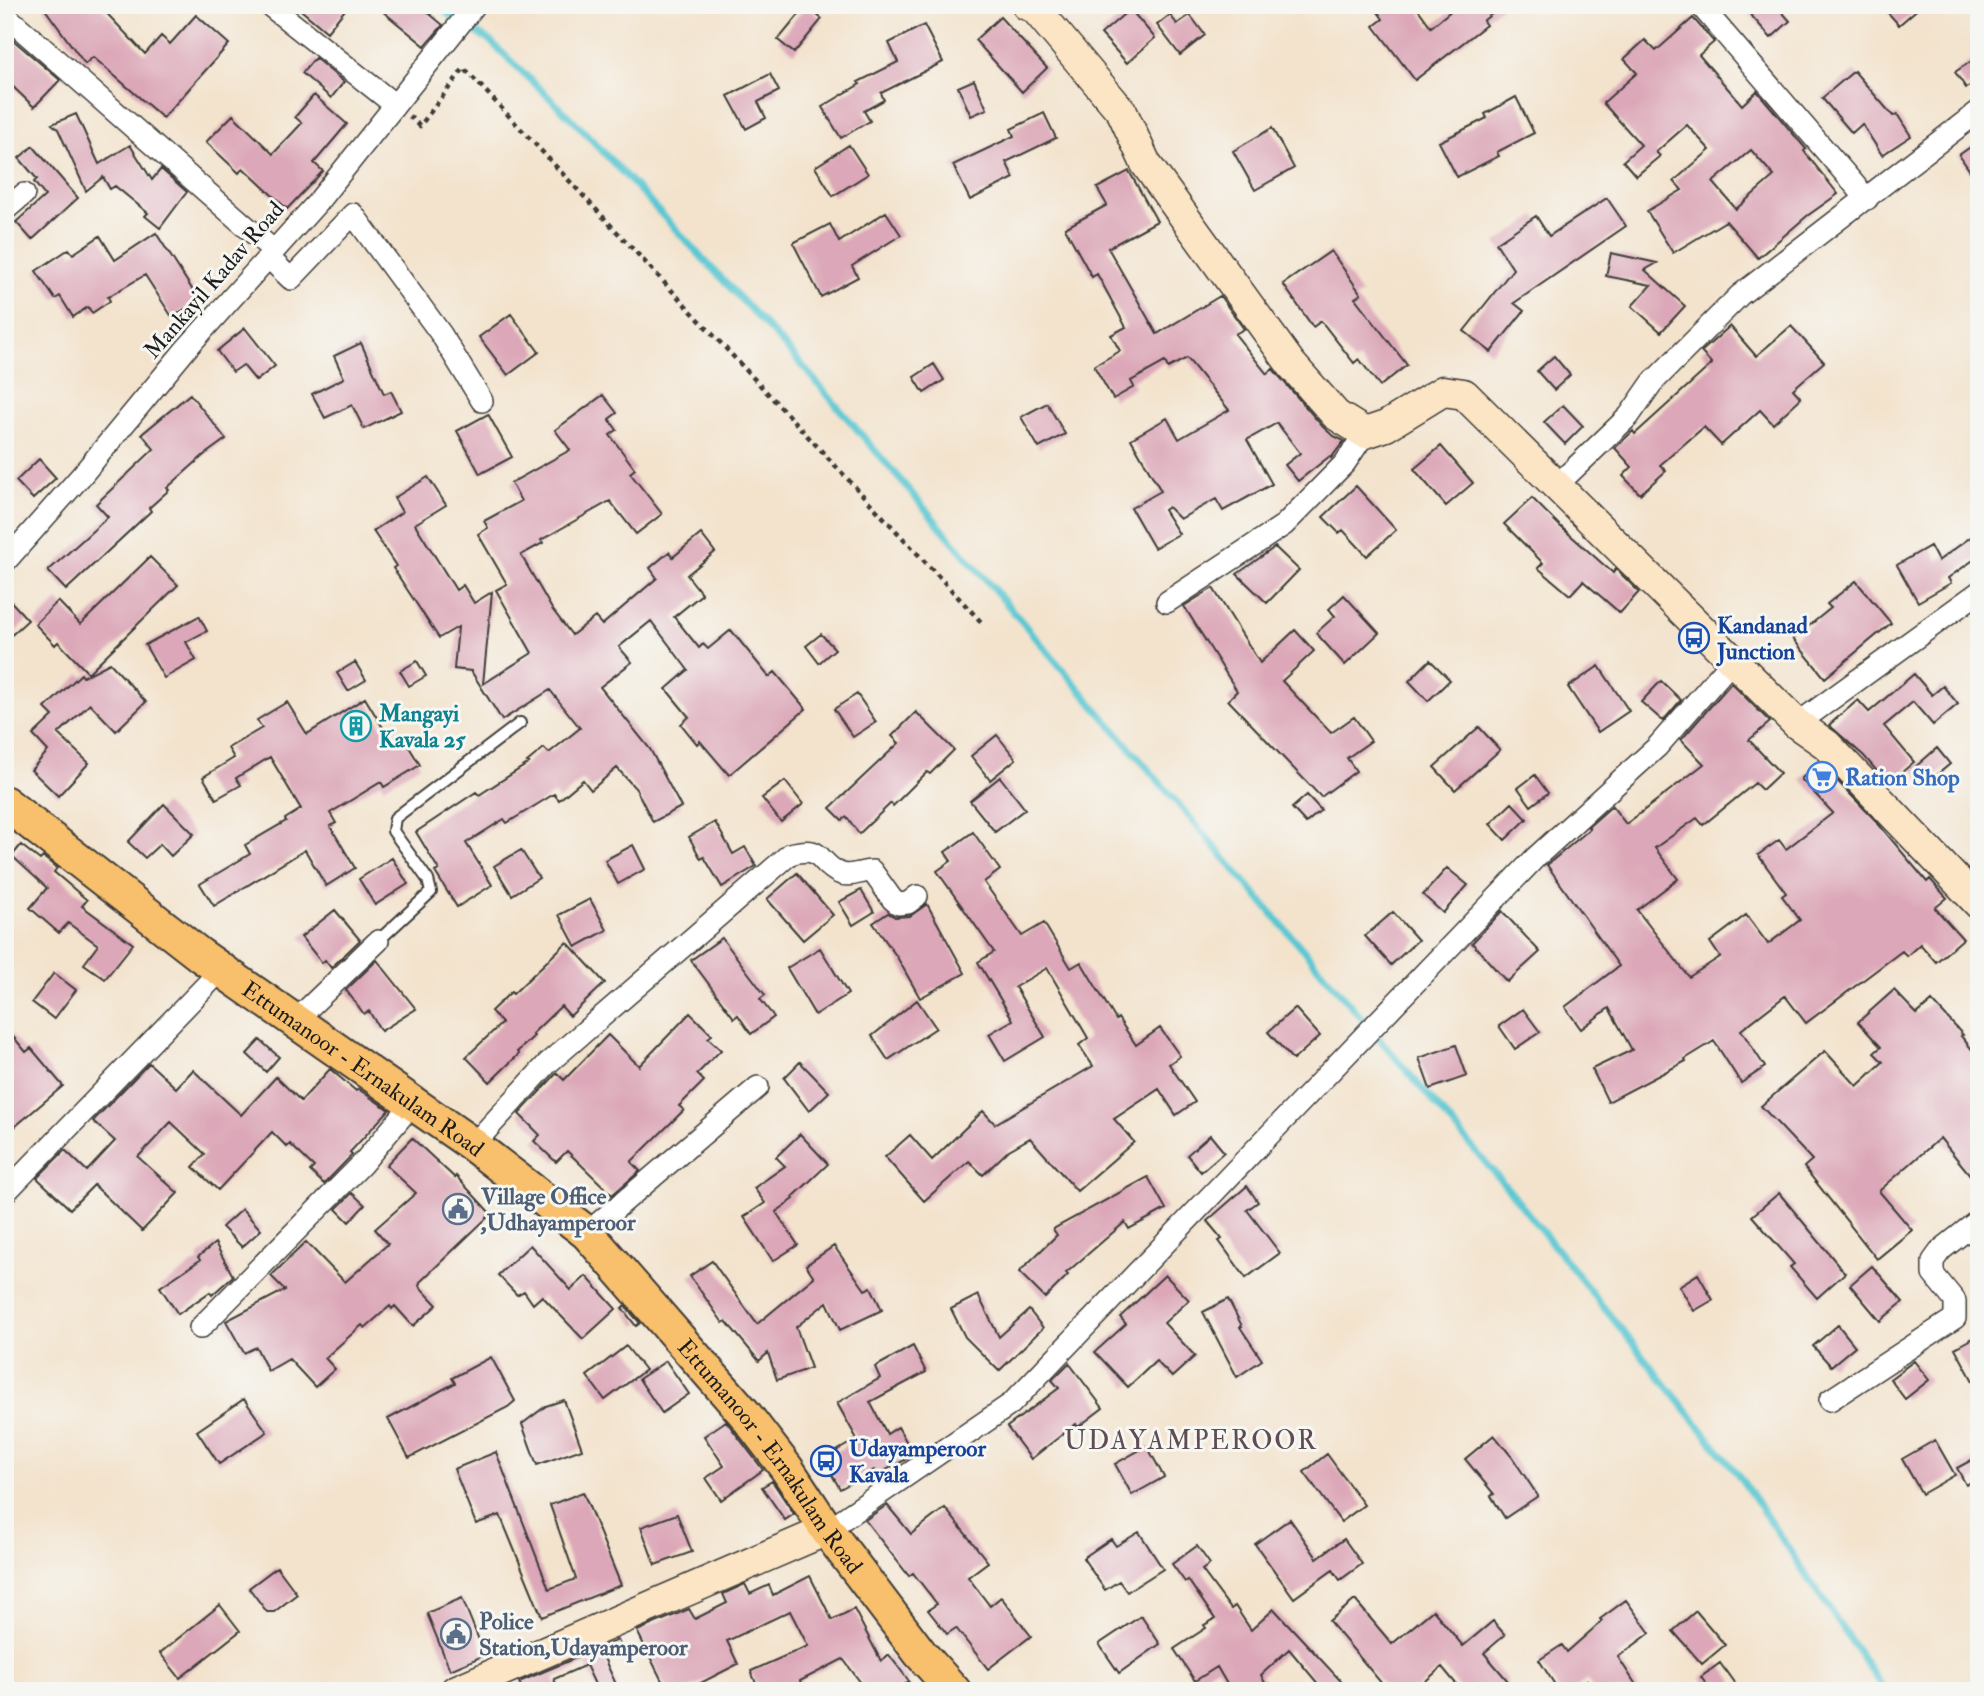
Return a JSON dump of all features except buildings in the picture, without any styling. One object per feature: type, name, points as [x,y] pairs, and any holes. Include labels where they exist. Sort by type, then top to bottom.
[{"type":"main road","points":[[1033,6],[1122,112],[1146,164],[1291,364],[1336,415],[1364,433],[1386,426],[1443,391],[1464,394],[1797,724],[1827,744],[1979,904]]},
{"type":"main road","name":"Ettumanoor - Ernakulam Road","points":[[5,803],[221,970],[474,1145],[587,1233],[744,1413],[919,1653],[954,1691]]},
{"type":"main road","points":[[455,1691],[827,1530]]},
{"type":"street","points":[[270,5],[395,104]]},
{"type":"street","points":[[1700,5],[1867,199]]},
{"type":"street","name":"Mankayil Kadav Road","points":[[5,562],[82,475],[186,349],[317,203],[473,7]]},
{"type":"street","points":[[5,15],[271,254],[291,279],[353,214],[441,334],[482,401]]},
{"type":"street","points":[[1556,486],[1629,416],[1652,383],[1740,295],[1979,111]]},
{"type":"street","points":[[5,211],[23,194]]},
{"type":"street","points":[[1167,602],[1284,525],[1345,463],[1364,433]]},
{"type":"street","points":[[1797,724],[1979,592]]},
{"type":"street","points":[[827,1530],[1011,1404],[1535,858],[1657,747],[1733,660]]},
{"type":"street","points":[[474,1145],[547,1064],[790,853],[803,850],[816,852],[838,872],[849,876],[872,871],[898,904],[908,903],[917,896]]},
{"type":"street","points":[[295,1021],[378,941]]},
{"type":"street","points":[[5,1193],[221,970]]},
{"type":"street","points":[[587,1233],[758,1087]]},
{"type":"street","points":[[200,1328],[362,1164],[413,1103]]},
{"type":"street","points":[[1830,1400],[1955,1318],[1955,1301],[1933,1274],[1933,1261],[1941,1250],[1979,1220]]},
{"type":"lane","points":[[378,941],[431,892],[428,880],[393,831],[395,818],[520,723]]},
{"type":"path","points":[[395,104],[421,126],[464,68],[984,625]]},
{"type":"waterway","points":[[441,5],[449,15],[490,41],[578,125],[795,357],[1509,1190],[1737,1473],[1885,1691]]},
{"type":"place","name":"Kandanad Junction","points":[[1694,638]]},
{"type":"place","name":"Mangayi Kavala 25","points":[[356,726]]},
{"type":"place","name":"Ration Shop","points":[[1822,777]]},
{"type":"place","name":"Village Office ,Udhayamperoor","points":[[458,1209]]},
{"type":"place","name":"Udayamperoor Kavala","points":[[826,1461]]},
{"type":"place","name":"Police Station,Udayamperoor","points":[[456,1634]]},
{"type":"district","name":"UDAYAMPEROOR","points":[[1191,1441]]}]
